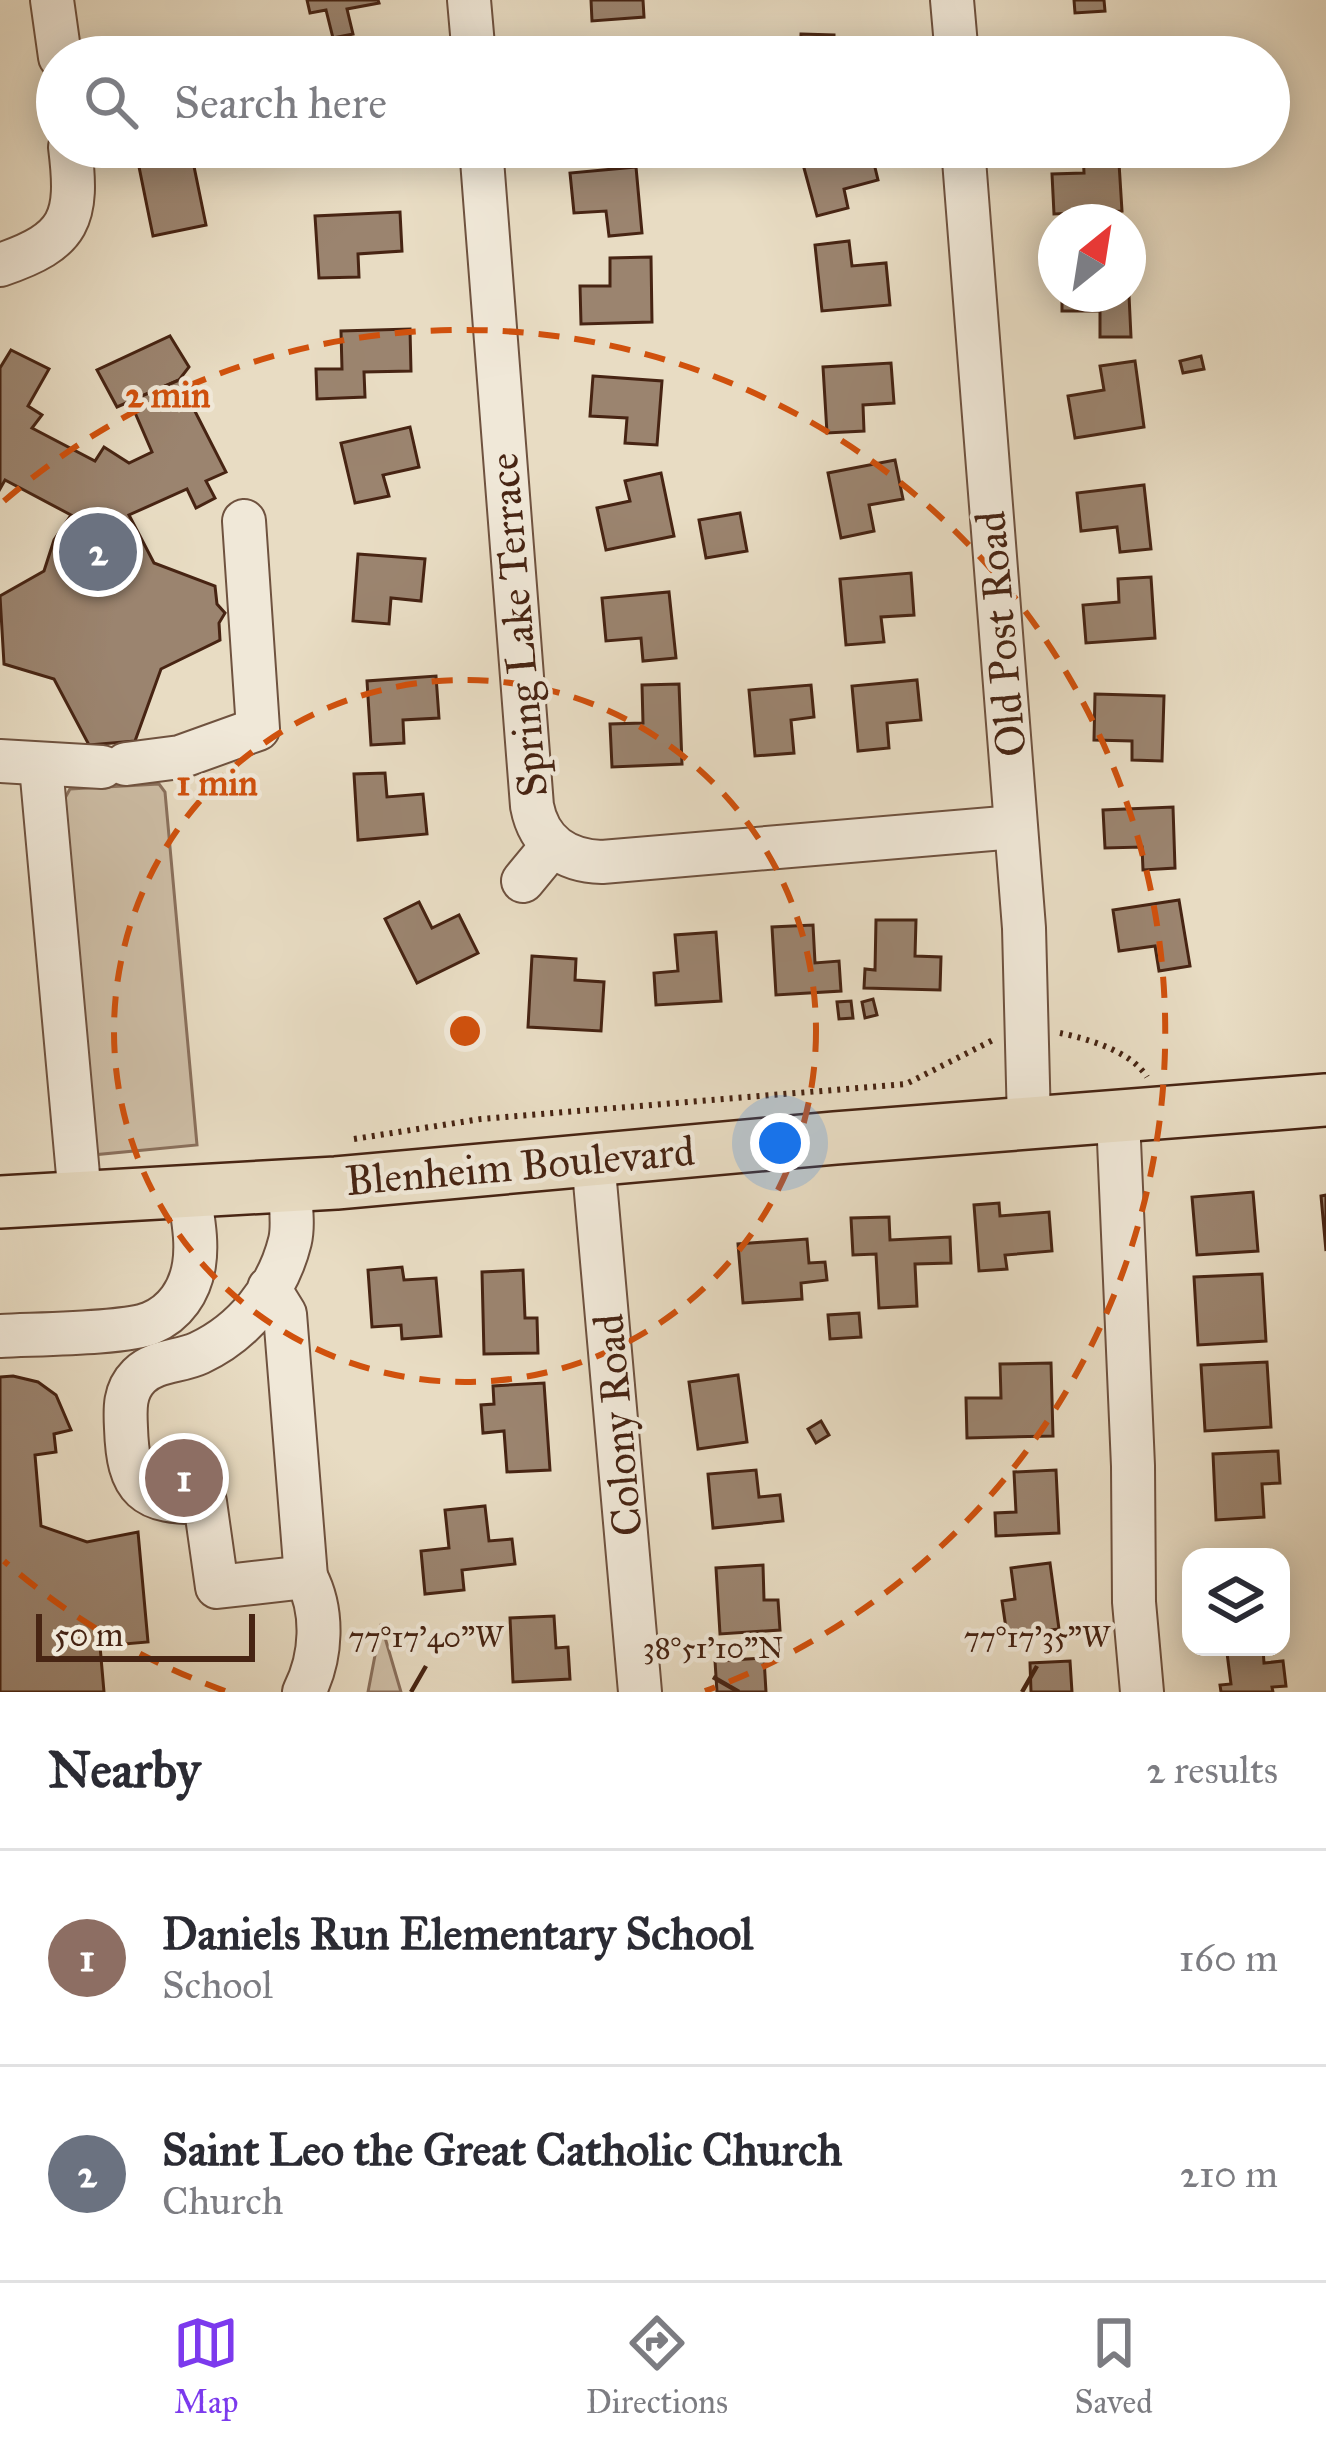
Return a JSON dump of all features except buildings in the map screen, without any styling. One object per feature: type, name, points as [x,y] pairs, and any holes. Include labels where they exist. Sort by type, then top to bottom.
[{"type":"main road","name":"Blenheim Boulevard","points":[[0,1202],[290,1185],[1028,1122],[1135,1102],[1326,1100]]},
{"type":"street","points":[[52,0],[58,36]]},
{"type":"street","points":[[469,0],[472,36]]},
{"type":"street","points":[[952,0],[955,36]]},
{"type":"street","points":[[0,265],[45,248],[62,232],[74,209],[71,168]]},
{"type":"street","name":"Spring Lake Terrace","points":[[483,168],[532,806],[534,820],[551,847],[572,857],[602,862],[1016,827]]},
{"type":"street","name":"Old Post Road","points":[[965,168],[1024,928],[1028,1122]]},
{"type":"street","points":[[80,1197],[20,763],[114,765],[180,757],[258,729],[244,520]]},
{"type":"street","points":[[523,881],[551,847]]},
{"type":"street","points":[[1135,1102],[1134,1602],[1142,1692]]},
{"type":"street","name":"Colony Road","points":[[593,1159],[640,1692]]},
{"type":"street","points":[[290,1185],[292,1237],[248,1320],[226,1339],[139,1376],[125,1399],[127,1465],[139,1485],[156,1498],[205,1502],[217,1586],[306,1577]]},
{"type":"street","points":[[0,1336],[147,1325],[171,1311],[185,1294],[194,1270],[189,1190]]},
{"type":"street","points":[[269,1288],[285,1314],[306,1577],[318,1599],[319,1628],[311,1679],[304,1692]]},
{"type":"path","points":[[340,1148],[354,1139],[384,1132],[481,1119],[906,1084],[992,1040],[1027,1034],[1063,1033],[1139,1064],[1135,1102]]},
{"type":"shaded area","points":[[159,784],[165,792],[197,1145],[92,1155],[65,798],[70,789]]},
{"type":"shaded area","points":[[381,1624],[401,1692],[368,1692]]},
{"type":"place","name":"Saint Leo the Great Catholic Church","points":[[98,552]]},
{"type":"place","name":"Daniels Run Elementary School","points":[[184,1478]]}]
